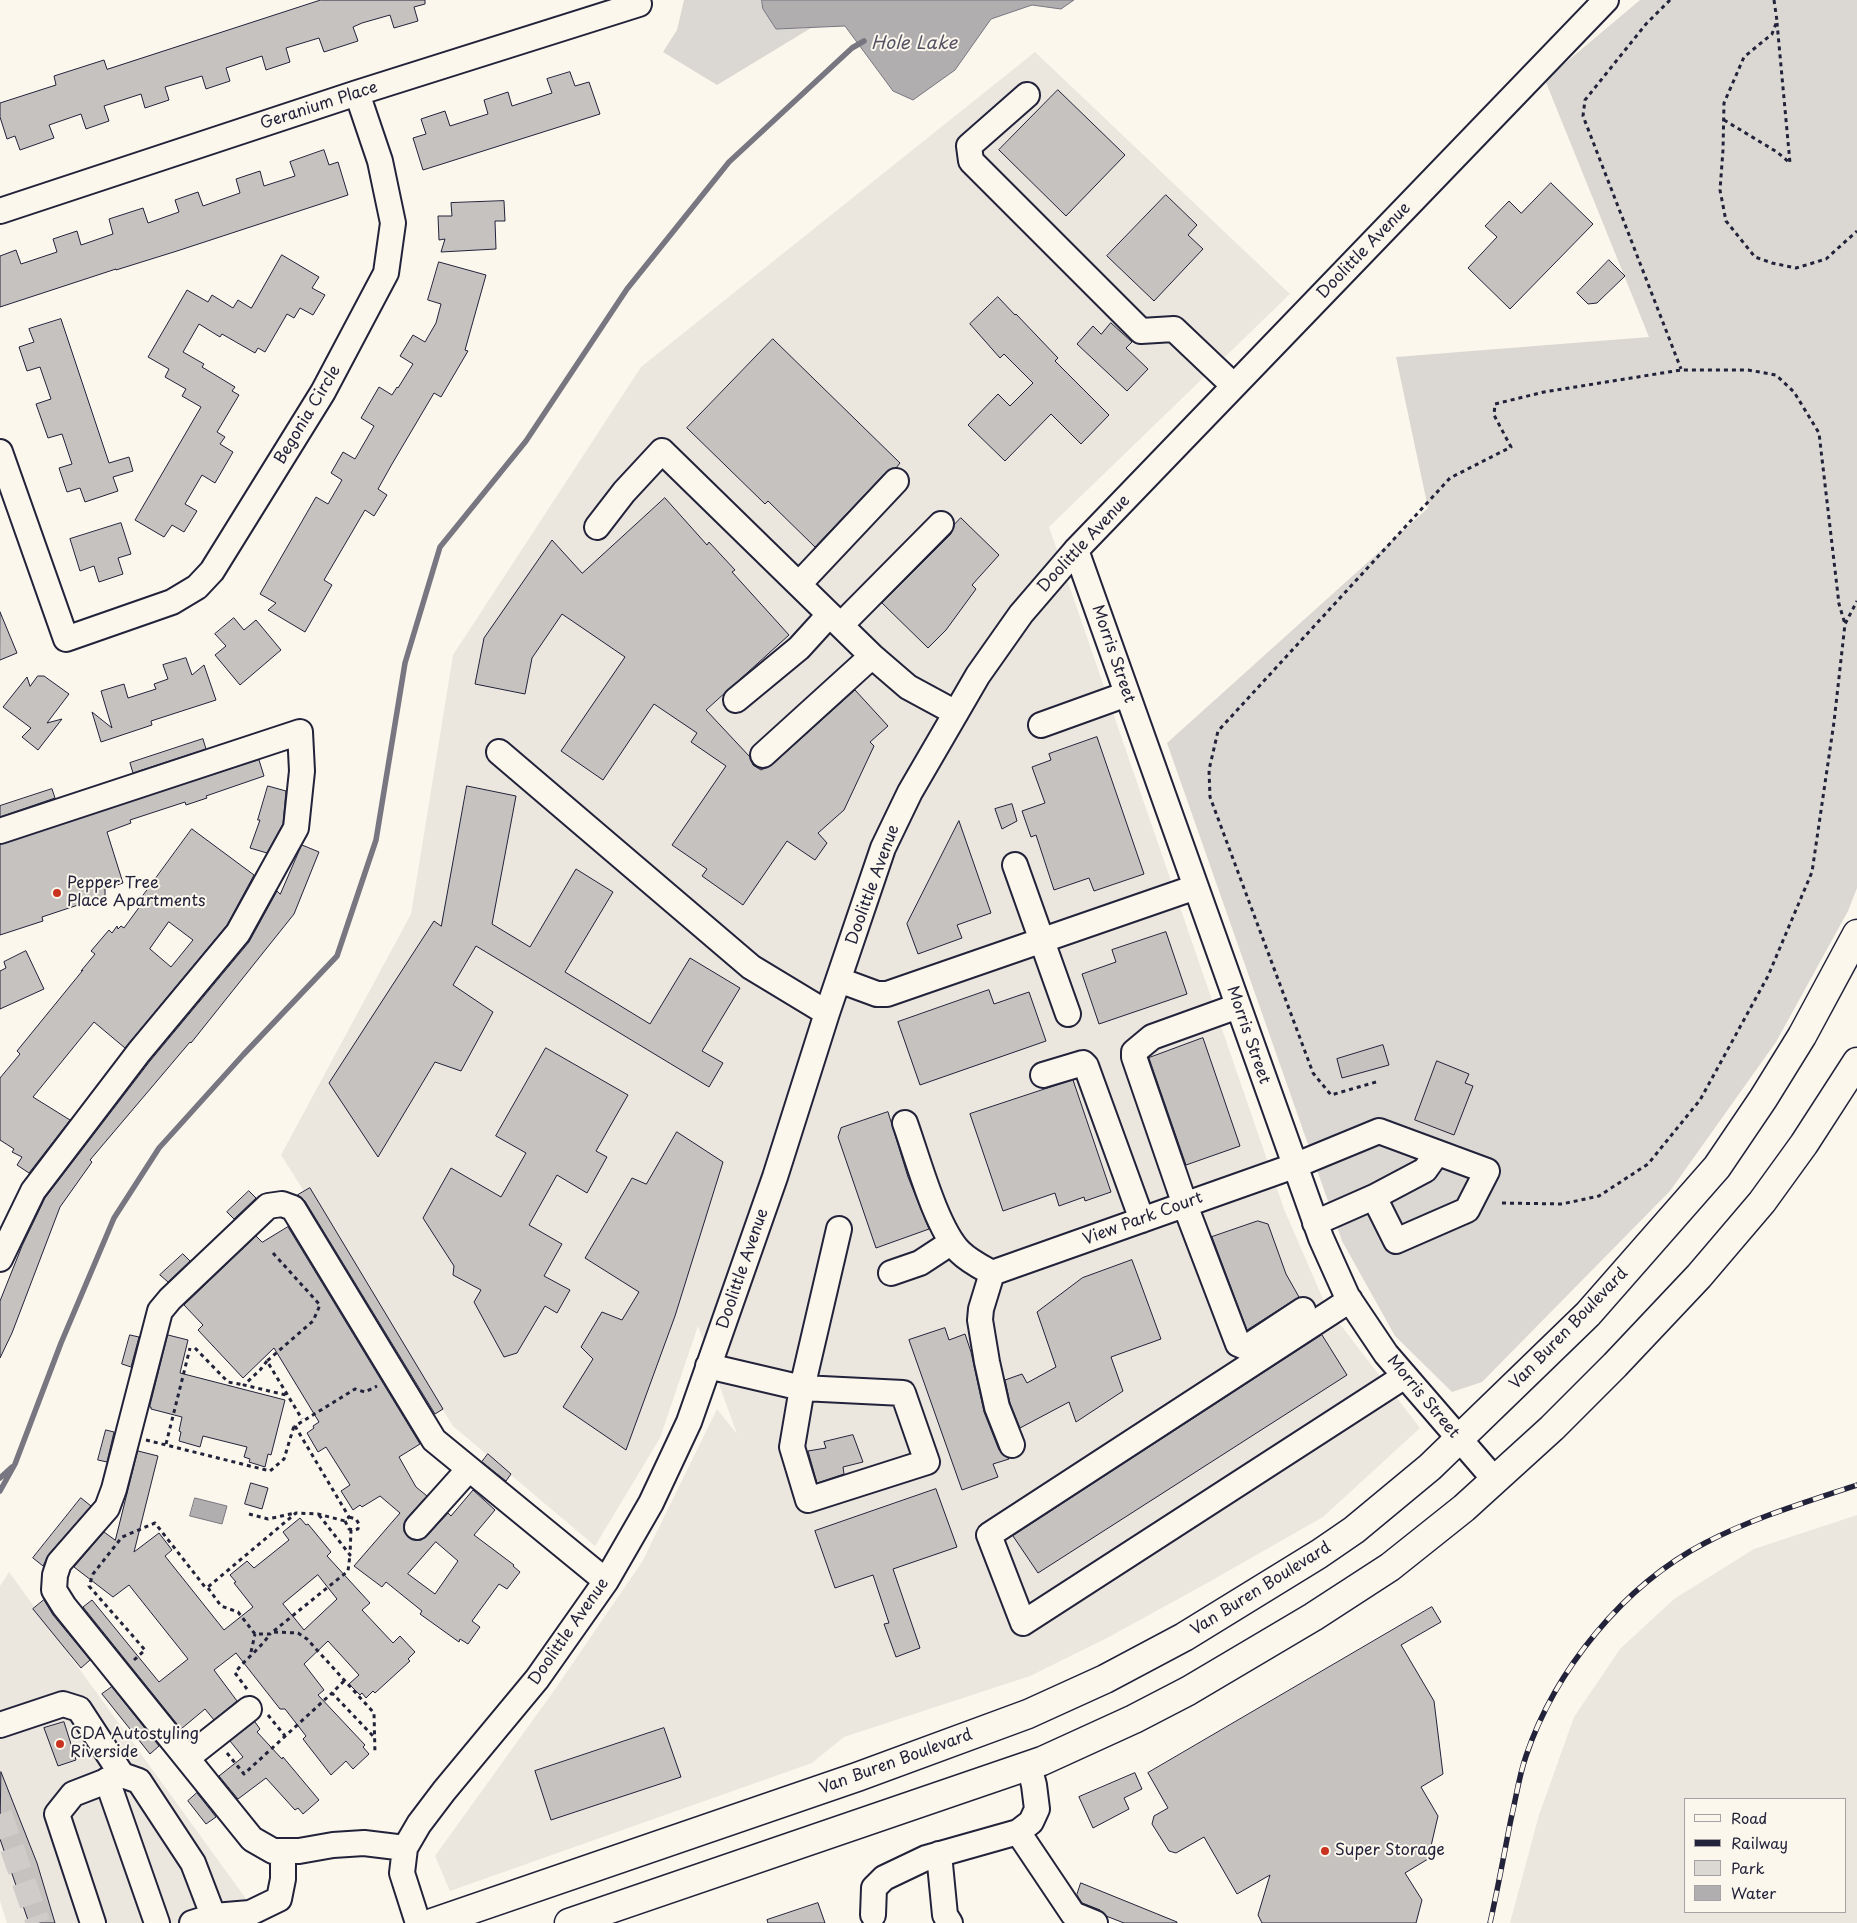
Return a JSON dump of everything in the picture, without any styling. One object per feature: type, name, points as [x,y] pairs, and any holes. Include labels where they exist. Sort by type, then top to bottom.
[{"type":"main road","name":"Van Buren Boulevard","points":[[432,1923],[857,1777],[1028,1714],[1105,1679],[1184,1637],[1320,1554],[1374,1514],[1430,1467],[1588,1314],[1717,1166],[1763,1099],[1797,1044],[1857,934]]},
{"type":"main road","points":[[569,1923],[1042,1762],[1157,1707],[1313,1618],[1390,1567],[1464,1508],[1552,1428],[1699,1276],[1762,1202],[1804,1144],[1857,1062]]},
{"type":"street","name":"Doolittle Avenue","points":[[418,1923],[402,1873],[405,1848],[418,1824],[538,1679],[606,1581],[651,1503],[689,1422],[775,1177],[827,1013],[883,848],[910,792],[978,675],[1021,614],[1076,550],[1606,0]]},
{"type":"street","name":"Geranium Place","points":[[0,211],[638,4]]},
{"type":"street","name":"Begonia Circle","points":[[0,452],[66,639],[172,602],[198,587],[212,571],[323,392],[386,273],[393,223],[380,161],[357,94]]},
{"type":"street","points":[[1027,95],[969,146],[971,161],[1141,331],[1174,329],[1234,386]]},
{"type":"street","points":[[596,527],[624,492],[662,451],[872,656],[908,687],[956,712]]},
{"type":"street","points":[[799,584],[896,480]]},
{"type":"street","points":[[736,700],[835,620],[941,524]]},
{"type":"street","name":"Morris Street","points":[[1076,550],[1315,1223],[1350,1300],[1386,1354],[1495,1480]]},
{"type":"street","points":[[763,755],[872,656]]},
{"type":"street","points":[[1041,725],[1127,694]]},
{"type":"street","points":[[0,831],[300,732],[302,771],[296,828],[238,933],[139,1052],[33,1191],[0,1259]]},
{"type":"street","points":[[498,752],[751,968],[827,1013]]},
{"type":"street","points":[[1015,865],[1068,1014]]},
{"type":"street","points":[[839,980],[877,994],[887,994],[1196,887]]},
{"type":"street","points":[[1238,1006],[1152,1037],[1134,1052],[1134,1056],[1184,1205],[1238,1344],[1250,1345],[1303,1310]]},
{"type":"street","points":[[1042,1075],[1076,1063],[1082,1063],[1086,1066],[1142,1220]]},
{"type":"street","points":[[905,1123],[944,1230],[960,1252],[972,1262],[992,1273],[981,1309],[980,1320],[995,1399],[1012,1445]]},
{"type":"street","name":"View Park Court","points":[[992,1273],[1294,1166],[1379,1131],[1487,1171],[1467,1210],[1396,1242],[1374,1197]]},
{"type":"street","points":[[1315,1223],[1374,1197],[1425,1170],[1437,1153]]},
{"type":"street","points":[[405,1848],[364,1843],[283,1852],[274,1851],[252,1839],[64,1606],[54,1590],[55,1575],[59,1563],[107,1508],[114,1490],[160,1310],[268,1206],[282,1204],[293,1208],[434,1440],[606,1581]]},
{"type":"street","points":[[708,1366],[802,1388],[903,1393],[927,1462],[808,1500],[792,1447],[802,1388],[839,1229]]},
{"type":"street","points":[[891,1273],[932,1257],[952,1242]]},
{"type":"street","points":[[1350,1300],[989,1535],[1023,1623],[1405,1376]]},
{"type":"street","points":[[418,1527],[469,1469]]},
{"type":"street","points":[[0,1725],[63,1704],[79,1709],[115,1777],[157,1923]]},
{"type":"street","points":[[186,1758],[254,1704]]},
{"type":"street","points":[[873,1915],[874,1888],[884,1878],[926,1858],[1018,1832],[1031,1822],[1037,1809],[1029,1766]]},
{"type":"street","points":[[93,1923],[57,1814],[73,1794],[115,1777],[139,1781],[193,1863],[215,1919]]},
{"type":"street","points":[[1018,1832],[1073,1914],[1095,1923]]},
{"type":"street","points":[[192,1923],[250,1913],[279,1899],[283,1852]]},
{"type":"street","points":[[939,1854],[944,1885],[945,1915],[950,1923]]},
{"type":"path","points":[[1670,0],[1646,24],[1585,100],[1583,116],[1681,370]]},
{"type":"path","points":[[1724,120],[1777,152],[1790,163],[1774,0]]},
{"type":"path","points":[[1777,21],[1772,34],[1744,57],[1724,103],[1720,190],[1726,221],[1755,257],[1796,268],[1826,259],[1857,232]]},
{"type":"path","points":[[1376,1082],[1331,1095],[1312,1073],[1210,797],[1209,770],[1218,731],[1450,478],[1511,447],[1494,414],[1495,404],[1544,392],[1681,370],[1748,370],[1776,375],[1794,392],[1819,433],[1839,604],[1845,624]]},
{"type":"path","points":[[1502,1203],[1562,1204],[1599,1196],[1648,1164],[1700,1100],[1768,976],[1812,872],[1834,722],[1845,624],[1857,601]]},
{"type":"path","points":[[244,1385],[267,1361],[313,1321],[320,1305],[273,1253]]},
{"type":"path","points":[[166,1444],[190,1348]]},
{"type":"path","points":[[195,1348],[228,1382],[286,1395]]},
{"type":"path","points":[[267,1361],[302,1419]]},
{"type":"path","points":[[128,1435],[270,1471],[284,1459],[295,1426],[355,1389],[365,1392],[394,1375]]},
{"type":"path","points":[[295,1426],[349,1517],[356,1519],[359,1524],[358,1529],[351,1530]]},
{"type":"path","points":[[208,1587],[296,1513]]},
{"type":"path","points":[[249,1514],[268,1519],[296,1513],[318,1514],[345,1521],[351,1530],[348,1571],[271,1633],[235,1673],[254,1704],[285,1736]]},
{"type":"path","points":[[318,1514],[350,1555]]},
{"type":"path","points":[[345,1521],[349,1517]]},
{"type":"path","points":[[118,1673],[145,1650],[89,1586],[93,1574],[122,1537],[155,1523],[205,1587],[208,1587],[221,1606],[238,1612],[255,1634],[251,1654]]},
{"type":"path","points":[[255,1634],[298,1633],[306,1639],[374,1713],[375,1754]]},
{"type":"path","points":[[213,1737],[244,1774],[344,1680]]},
{"type":"path","points":[[332,1693],[375,1737]]},
{"type":"shaded area","points":[[1035,52],[1290,294],[1049,527],[1284,1209],[1326,1306],[1420,1428],[1323,1517],[1107,1638],[1030,1676],[844,1737],[812,1763],[450,1891],[435,1856],[553,1692],[642,1562],[717,1409],[737,1434],[698,1326],[660,1438],[595,1546],[453,1426],[281,1155],[411,914],[453,655],[641,367]]},
{"type":"shaded area","points":[[1857,1515],[1857,1923],[1510,1923],[1539,1815],[1574,1717],[1620,1649],[1674,1599],[1754,1549]]},
{"type":"shaded area","points":[[9,1572],[247,1900],[245,1923],[7,1923],[0,1901],[0,1586]]},
{"type":"green space","points":[[684,0],[762,0],[763,9],[776,29],[811,28],[717,85],[663,52],[677,30]]},
{"type":"green space","points":[[1640,0],[1857,0],[1857,888],[1848,911],[1776,1042],[1670,1191],[1482,1382],[1452,1392],[1395,1336],[1342,1241],[1167,743],[1428,508],[1396,357],[1649,337],[1545,80]]},
{"type":"water","name":"Hole Lake","points":[[762,0],[1074,0],[1061,9],[1032,5],[991,19],[955,70],[913,100],[893,91],[845,26],[776,29],[763,9]]},
{"type":"water","points":[[195,1498],[227,1506],[222,1524],[190,1516]]},
{"type":"building","points":[[321,0],[425,0],[425,4],[414,7],[418,21],[394,28],[390,15],[362,23],[353,27],[358,41],[324,52],[319,38],[286,48],[290,62],[266,70],[262,56],[226,68],[230,81],[206,89],[202,76],[165,87],[169,100],[145,108],[141,94],[104,106],[109,121],[86,129],[81,114],[49,125],[54,138],[20,150],[15,136],[7,139],[0,117],[0,103],[56,85],[54,76],[104,60],[107,69]]},
{"type":"building","points":[[570,72],[575,86],[589,82],[600,114],[423,170],[413,138],[426,134],[421,119],[445,111],[450,126],[488,114],[484,100],[508,92],[512,106],[552,93],[547,79]]},
{"type":"building","points":[[1058,90],[1125,155],[1066,216],[999,150]]},
{"type":"building","points":[[324,150],[329,165],[338,162],[348,195],[0,307],[0,256],[16,250],[21,264],[57,252],[53,239],[77,231],[81,245],[113,234],[109,219],[143,208],[148,223],[179,212],[175,200],[198,192],[203,206],[240,193],[236,179],[260,171],[264,186],[295,176],[290,162]]},
{"type":"building","points":[[1551,183],[1593,224],[1510,309],[1468,268],[1497,237],[1485,226],[1509,201],[1521,213]]},
{"type":"building","points":[[1166,195],[1197,225],[1188,235],[1203,249],[1154,301],[1107,256]]},
{"type":"building","points":[[504,201],[505,221],[495,221],[496,249],[441,252],[445,239],[439,240],[438,216],[452,216],[451,203]]},
{"type":"building","points":[[282,255],[319,277],[312,288],[325,295],[313,315],[300,308],[294,318],[287,314],[265,352],[258,348],[255,353],[222,334],[220,337],[199,324],[183,352],[204,364],[202,367],[235,387],[232,391],[239,395],[217,432],[225,437],[220,444],[233,452],[215,483],[202,475],[185,504],[197,511],[184,532],[172,525],[164,537],[135,520],[201,407],[182,396],[186,389],[165,377],[169,369],[148,357],[187,290],[208,302],[212,295],[233,308],[238,300],[251,308]]},
{"type":"building","points":[[1609,260],[1625,276],[1597,303],[1588,304],[1577,293]]},
{"type":"building","points":[[439,262],[486,275],[465,350],[468,351],[441,397],[434,393],[392,464],[378,489],[387,495],[374,516],[365,510],[324,580],[332,585],[305,632],[268,610],[276,603],[260,594],[316,497],[328,504],[342,480],[331,473],[343,452],[355,459],[370,433],[374,426],[361,418],[379,387],[392,395],[413,364],[400,356],[413,335],[425,342],[436,323],[441,304],[428,300]]},
{"type":"building","points":[[998,297],[1058,358],[1055,361],[1109,415],[1081,444],[1051,414],[1005,461],[968,425],[998,394],[1010,406],[1033,383],[1004,354],[1000,358],[970,324]]},
{"type":"building","points":[[61,319],[109,463],[129,457],[133,471],[113,477],[118,491],[85,502],[80,488],[67,492],[59,468],[72,464],[62,434],[48,438],[36,404],[51,399],[40,367],[27,371],[19,347],[34,342],[29,329]]},
{"type":"building","points":[[1111,323],[1132,342],[1126,348],[1148,369],[1127,391],[1077,344],[1093,326],[1101,334]]},
{"type":"building","points":[[773,339],[900,463],[896,468],[886,472],[815,547],[768,501],[765,504],[687,428]]},
{"type":"building","points":[[665,498],[707,545],[709,542],[735,570],[732,572],[789,635],[706,710],[750,757],[753,765],[761,770],[772,765],[855,690],[888,726],[870,742],[874,746],[844,810],[818,833],[827,843],[815,860],[787,841],[743,905],[702,876],[707,869],[672,845],[726,766],[691,742],[697,733],[654,704],[603,780],[561,751],[625,657],[562,614],[532,658],[525,694],[475,684],[484,638],[552,540],[582,573]]},
{"type":"building","points":[[961,518],[999,555],[972,585],[976,589],[946,630],[928,648],[882,603],[951,534],[954,525]]},
{"type":"building","points":[[121,523],[131,554],[118,558],[123,574],[99,582],[94,566],[80,571],[70,539]]},
{"type":"building","points":[[0,612],[17,653],[0,660]]},
{"type":"building","points":[[234,618],[244,630],[256,620],[281,650],[240,685],[215,655],[226,646],[215,634]]},
{"type":"building","points":[[186,658],[192,675],[204,665],[216,700],[151,721],[152,725],[101,742],[92,712],[112,728],[101,691],[124,684],[128,698],[156,689],[154,684],[168,679],[163,665]]},
{"type":"building","points":[[38,676],[44,676],[69,694],[47,723],[62,719],[38,750],[22,737],[31,728],[3,707],[27,677],[30,686]]},
{"type":"building","points":[[1097,737],[1144,874],[1094,891],[1089,878],[1054,890],[1036,835],[1031,837],[1022,811],[1045,803],[1032,767],[1051,760],[1049,754]]},
{"type":"building","points":[[203,739],[206,749],[133,773],[130,763]]},
{"type":"building","points":[[259,760],[264,776],[186,805],[185,802],[130,820],[131,823],[107,832],[123,883],[105,889],[105,896],[42,917],[43,921],[0,935],[0,844]]},
{"type":"building","points":[[268,786],[286,791],[283,824],[267,853],[250,848],[260,820],[258,820]]},
{"type":"building","points":[[467,786],[516,796],[492,924],[530,947],[576,869],[613,892],[565,972],[650,1024],[690,958],[740,988],[702,1051],[723,1063],[709,1087],[476,946],[453,985],[493,1012],[461,1071],[435,1062],[378,1157],[329,1083],[434,921],[441,926]]},
{"type":"building","points":[[52,789],[55,798],[0,817],[0,806]]},
{"type":"building","points":[[1012,804],[1017,821],[1002,829],[995,809]]},
{"type":"building","points":[[959,821],[991,913],[957,925],[962,938],[918,954],[907,924]]},
{"type":"building","points":[[192,829],[254,875],[227,925],[125,1048],[94,1022],[33,1097],[70,1120],[29,1173],[17,1165],[22,1157],[12,1152],[14,1149],[0,1140],[0,1078],[20,1054],[17,1051],[95,954],[91,951],[109,930],[112,933],[117,926],[118,929],[121,926],[124,928],[143,902],[140,900]],"holes":[[[169,922],[193,940],[171,967],[150,949]]]},
{"type":"building","points":[[302,845],[319,852],[294,914],[191,1043],[90,1160],[92,1162],[60,1207],[12,1333],[0,1358],[0,1301],[22,1246],[45,1198],[150,1061],[249,942],[277,891],[280,894]]},
{"type":"building","points":[[1166,932],[1187,994],[1099,1024],[1082,974],[1116,962],[1112,950]]},
{"type":"building","points":[[26,951],[44,989],[0,1009],[0,971],[6,968],[4,962]]},
{"type":"building","points":[[989,990],[994,1004],[1029,992],[1046,1041],[920,1085],[898,1022]]},
{"type":"building","points":[[1203,1038],[1240,1146],[1186,1165],[1149,1058]]},
{"type":"building","points":[[1383,1045],[1389,1065],[1342,1078],[1337,1059]]},
{"type":"building","points":[[546,1048],[628,1095],[596,1151],[607,1157],[587,1193],[557,1175],[529,1225],[562,1244],[544,1276],[570,1290],[557,1313],[545,1306],[517,1353],[504,1357],[474,1302],[481,1290],[453,1275],[454,1266],[423,1218],[451,1168],[501,1197],[526,1153],[496,1136]]},
{"type":"building","points":[[1437,1061],[1469,1074],[1465,1083],[1473,1086],[1454,1135],[1415,1120]]},
{"type":"building","points":[[1073,1080],[1111,1192],[1085,1201],[1084,1197],[1059,1206],[1055,1193],[1003,1211],[970,1114]]},
{"type":"building","points":[[888,1112],[908,1177],[929,1229],[876,1248],[838,1137],[841,1128]]},
{"type":"building","points":[[677,1132],[723,1162],[675,1316],[626,1450],[563,1407],[593,1359],[581,1347],[602,1312],[622,1320],[639,1292],[585,1258],[632,1178],[646,1184]]},
{"type":"building","points":[[310,1188],[443,1409],[435,1414],[305,1201],[298,1195]]},
{"type":"building","points":[[249,1191],[256,1198],[234,1219],[227,1212]]},
{"type":"building","points":[[1258,1221],[1268,1224],[1286,1274],[1299,1297],[1247,1330],[1212,1237]]},
{"type":"building","points":[[288,1227],[420,1444],[399,1457],[416,1487],[427,1496],[404,1524],[404,1531],[408,1537],[421,1540],[427,1536],[448,1513],[451,1516],[473,1490],[495,1510],[474,1535],[514,1565],[520,1572],[507,1589],[499,1584],[472,1621],[480,1627],[468,1644],[460,1639],[459,1642],[420,1614],[422,1611],[386,1582],[382,1587],[354,1566],[400,1513],[380,1496],[353,1510],[341,1491],[350,1485],[326,1447],[318,1452],[307,1433],[319,1422],[274,1348],[243,1378],[198,1330],[203,1325],[184,1305],[256,1236],[262,1242]],"holes":[[[436,1542],[458,1561],[435,1594],[408,1574]]]},
{"type":"building","points":[[183,1254],[190,1261],[168,1282],[160,1275]]},
{"type":"building","points":[[1132,1260],[1161,1339],[1111,1357],[1123,1391],[1076,1422],[1069,1402],[1020,1428],[1010,1403],[1005,1380],[1022,1374],[1027,1383],[1056,1367],[1037,1312],[1082,1278]]},
{"type":"building","points":[[945,1328],[949,1340],[965,1334],[971,1352],[984,1412],[999,1450],[1009,1459],[993,1464],[998,1477],[962,1490],[909,1340]]},
{"type":"building","points":[[130,1335],[139,1337],[131,1367],[122,1364]]},
{"type":"building","points":[[168,1335],[188,1340],[180,1373],[285,1400],[271,1455],[268,1454],[265,1467],[249,1462],[250,1459],[244,1457],[247,1447],[203,1436],[200,1447],[179,1441],[182,1417],[151,1409]]},
{"type":"building","points":[[1322,1335],[1347,1375],[1038,1573],[1013,1536]]},
{"type":"building","points":[[106,1430],[114,1432],[107,1462],[98,1460]]},
{"type":"building","points":[[853,1435],[863,1462],[843,1467],[844,1474],[817,1483],[808,1451],[826,1448],[824,1442]]},
{"type":"building","points":[[138,1451],[158,1456],[134,1552],[159,1533],[172,1550],[165,1556],[224,1630],[253,1607],[230,1575],[247,1561],[254,1568],[289,1540],[283,1532],[300,1518],[306,1525],[308,1524],[331,1552],[327,1556],[370,1603],[362,1610],[393,1643],[400,1636],[415,1652],[408,1659],[410,1661],[375,1693],[373,1691],[366,1698],[349,1684],[359,1675],[328,1641],[304,1664],[324,1690],[318,1695],[365,1745],[363,1747],[369,1754],[353,1769],[346,1761],[331,1775],[303,1739],[306,1736],[285,1709],[280,1709],[236,1653],[214,1670],[237,1701],[214,1720],[205,1709],[181,1729],[83,1607],[92,1600],[159,1682],[188,1659],[129,1585],[113,1597],[74,1567],[104,1532],[115,1540]],"holes":[[[318,1575],[337,1599],[304,1630],[283,1604]]]},
{"type":"building","points":[[488,1454],[511,1474],[506,1481],[482,1462]]},
{"type":"building","points":[[251,1483],[268,1488],[262,1509],[245,1504]]},
{"type":"building","points":[[936,1489],[957,1547],[893,1569],[920,1648],[896,1657],[884,1624],[889,1623],[873,1575],[835,1588],[815,1531]]},
{"type":"building","points":[[81,1498],[91,1506],[49,1554],[43,1566],[33,1558]]},
{"type":"building","points":[[44,1600],[53,1615],[90,1660],[81,1668],[33,1609]]},
{"type":"building","points":[[1432,1607],[1441,1622],[1401,1645],[1434,1701],[1443,1774],[1421,1787],[1438,1816],[1428,1859],[1405,1873],[1422,1900],[1416,1923],[1262,1923],[1258,1915],[1270,1875],[1237,1894],[1204,1837],[1176,1853],[1169,1851],[1152,1824],[1154,1816],[1168,1808],[1148,1773]]},
{"type":"building","points":[[112,1687],[159,1746],[150,1754],[102,1694]]},
{"type":"building","name":"CDA Autostyling Riverside","points":[[64,1722],[76,1760],[58,1766],[44,1728]]},
{"type":"building","points":[[255,1722],[260,1729],[257,1732],[282,1759],[283,1757],[319,1800],[303,1814],[298,1808],[295,1810],[266,1778],[238,1799],[219,1776],[243,1757],[230,1741]]},
{"type":"building","points":[[664,1728],[681,1777],[551,1820],[535,1771]]},
{"type":"building","points":[[1,1772],[37,1863],[55,1923],[29,1923],[0,1839]]},
{"type":"building","points":[[1135,1773],[1142,1789],[1124,1798],[1129,1809],[1093,1828],[1079,1797]]},
{"type":"building","points":[[197,1793],[216,1817],[206,1824],[188,1801]]},
{"type":"building","points":[[1081,1883],[1177,1923],[1124,1923],[1106,1916],[1100,1910],[1082,1903],[1077,1895]]},
{"type":"building","points":[[818,1903],[825,1923],[768,1923],[767,1920]]},
{"type":"waterway","points":[[0,1491],[15,1464],[61,1343],[114,1218],[159,1148],[243,1055],[337,956],[376,840],[405,663],[440,547],[526,441],[627,289],[729,162],[852,48],[864,41]]},
{"type":"waterway","points":[[0,1478],[12,1467]]},
{"type":"tunnel","points":[[0,1814],[38,1923]]},
{"type":"railway","points":[[1490,1923],[1521,1771],[1526,1756],[1555,1692],[1574,1662],[1596,1633],[1620,1606],[1647,1582],[1675,1561],[1705,1543],[1761,1518],[1857,1485]]},
{"type":"place","name":"Pepper Tree Place Apartments","points":[[57,893]]},
{"type":"place","name":"CDA Autostyling Riverside","points":[[60,1744]]},
{"type":"place","name":"Super Storage","points":[[1325,1851]]}]
